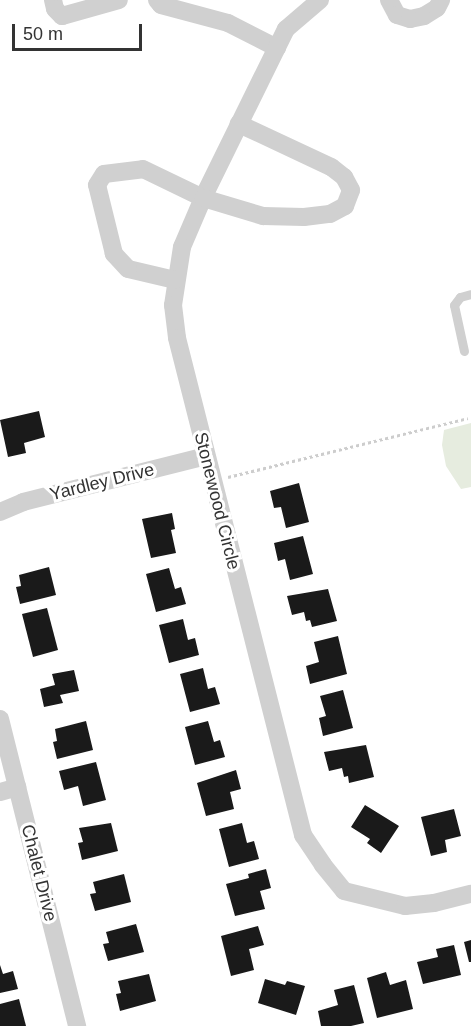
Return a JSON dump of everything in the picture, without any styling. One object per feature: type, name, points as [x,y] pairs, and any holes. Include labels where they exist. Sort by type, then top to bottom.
[{"type":"street","points":[[53,0],[55,9],[62,16],[119,0]]},
{"type":"street","points":[[157,0],[161,4],[228,23],[278,48]]},
{"type":"street","name":"Stonewood Circle","points":[[320,0],[286,30],[203,198],[182,247],[175,280],[173,305],[177,338],[297,818],[310,849],[344,891],[411,906],[471,894]]},
{"type":"street","points":[[389,0],[397,15],[410,19],[431,12],[437,8],[441,0]]},
{"type":"street","points":[[175,280],[128,268],[114,254],[97,185],[104,174],[143,169],[203,198],[262,216],[304,218],[330,213],[345,206],[351,190],[344,177],[331,167],[239,124]]},
{"type":"street","name":"Yardley Drive","points":[[0,512],[23,502],[206,456]]},
{"type":"street","name":"Chalet Drive","points":[[0,719],[9,790],[77,1026]]},
{"type":"lane","points":[[464,351],[454,305],[460,297],[471,294]]},
{"type":"path","points":[[212,480],[468,418]]},
{"type":"shaded area","points":[[471,423],[471,487],[461,489],[446,466],[442,445],[444,430]]},
{"type":"building","points":[[39,411],[45,437],[24,443],[26,453],[8,457],[0,420]]},
{"type":"building","points":[[299,483],[309,522],[286,528],[281,507],[274,508],[270,491]]},
{"type":"building","points":[[172,513],[175,529],[171,530],[176,553],[151,558],[142,519]]},
{"type":"building","points":[[303,536],[313,574],[290,580],[285,559],[278,561],[274,543]]},
{"type":"building","points":[[49,567],[56,595],[20,604],[16,587],[21,586],[19,575]]},
{"type":"building","points":[[169,568],[175,589],[181,587],[186,604],[156,612],[146,574]]},
{"type":"building","points":[[328,589],[337,621],[312,627],[310,620],[306,621],[304,612],[292,615],[287,596]]},
{"type":"building","points":[[47,608],[58,650],[33,657],[22,614]]},
{"type":"building","points":[[183,619],[188,640],[195,638],[199,655],[169,663],[159,625]]},
{"type":"building","points":[[338,636],[347,674],[310,684],[306,666],[319,662],[314,642]]},
{"type":"building","points":[[203,668],[208,689],[215,687],[220,704],[190,712],[180,674]]},
{"type":"building","points":[[74,670],[79,691],[60,695],[63,703],[44,707],[40,689],[55,685],[52,674]]},
{"type":"building","points":[[343,690],[353,728],[323,736],[319,718],[326,716],[320,696]]},
{"type":"building","points":[[86,721],[93,750],[57,759],[53,742],[57,741],[55,729]]},
{"type":"building","points":[[208,721],[214,742],[220,740],[225,757],[195,765],[185,727]]},
{"type":"building","points":[[366,745],[374,777],[349,783],[348,776],[344,777],[342,768],[329,771],[324,752]]},
{"type":"building","points":[[96,762],[106,800],[83,806],[78,786],[64,790],[59,771]]},
{"type":"building","points":[[236,770],[241,789],[230,792],[234,809],[206,816],[197,783]]},
{"type":"building","points":[[365,805],[399,826],[381,853],[367,843],[370,839],[351,827]]},
{"type":"building","points":[[454,809],[461,836],[445,840],[447,852],[431,856],[421,817]]},
{"type":"building","points":[[111,823],[118,851],[82,860],[78,843],[83,842],[79,828]]},
{"type":"building","points":[[242,823],[247,843],[254,841],[259,859],[229,867],[219,829]]},
{"type":"building","points":[[266,869],[271,888],[260,891],[265,909],[235,916],[226,884],[249,878],[248,874]]},
{"type":"building","points":[[124,874],[131,902],[95,911],[90,894],[96,893],[93,882]]},
{"type":"building","points":[[136,924],[144,952],[108,961],[103,944],[109,943],[106,932]]},
{"type":"building","points":[[258,926],[264,945],[249,949],[254,970],[231,976],[221,936]]},
{"type":"building","points":[[471,940],[471,962],[469,962],[464,942]]},
{"type":"building","points":[[454,945],[461,975],[423,984],[417,962],[438,957],[436,949]]},
{"type":"building","points":[[0,965],[3,974],[13,971],[18,989],[0,993]]},
{"type":"building","points":[[386,972],[390,985],[406,980],[413,1009],[377,1018],[367,978]]},
{"type":"building","points":[[149,974],[156,1001],[120,1011],[116,994],[121,993],[118,981]]},
{"type":"building","points":[[265,979],[285,985],[287,981],[305,986],[296,1015],[258,1003]]},
{"type":"building","points":[[354,985],[364,1023],[351,1026],[321,1026],[318,1011],[338,1005],[334,990]]},
{"type":"building","points":[[19,999],[26,1026],[0,1026],[0,1004]]}]
